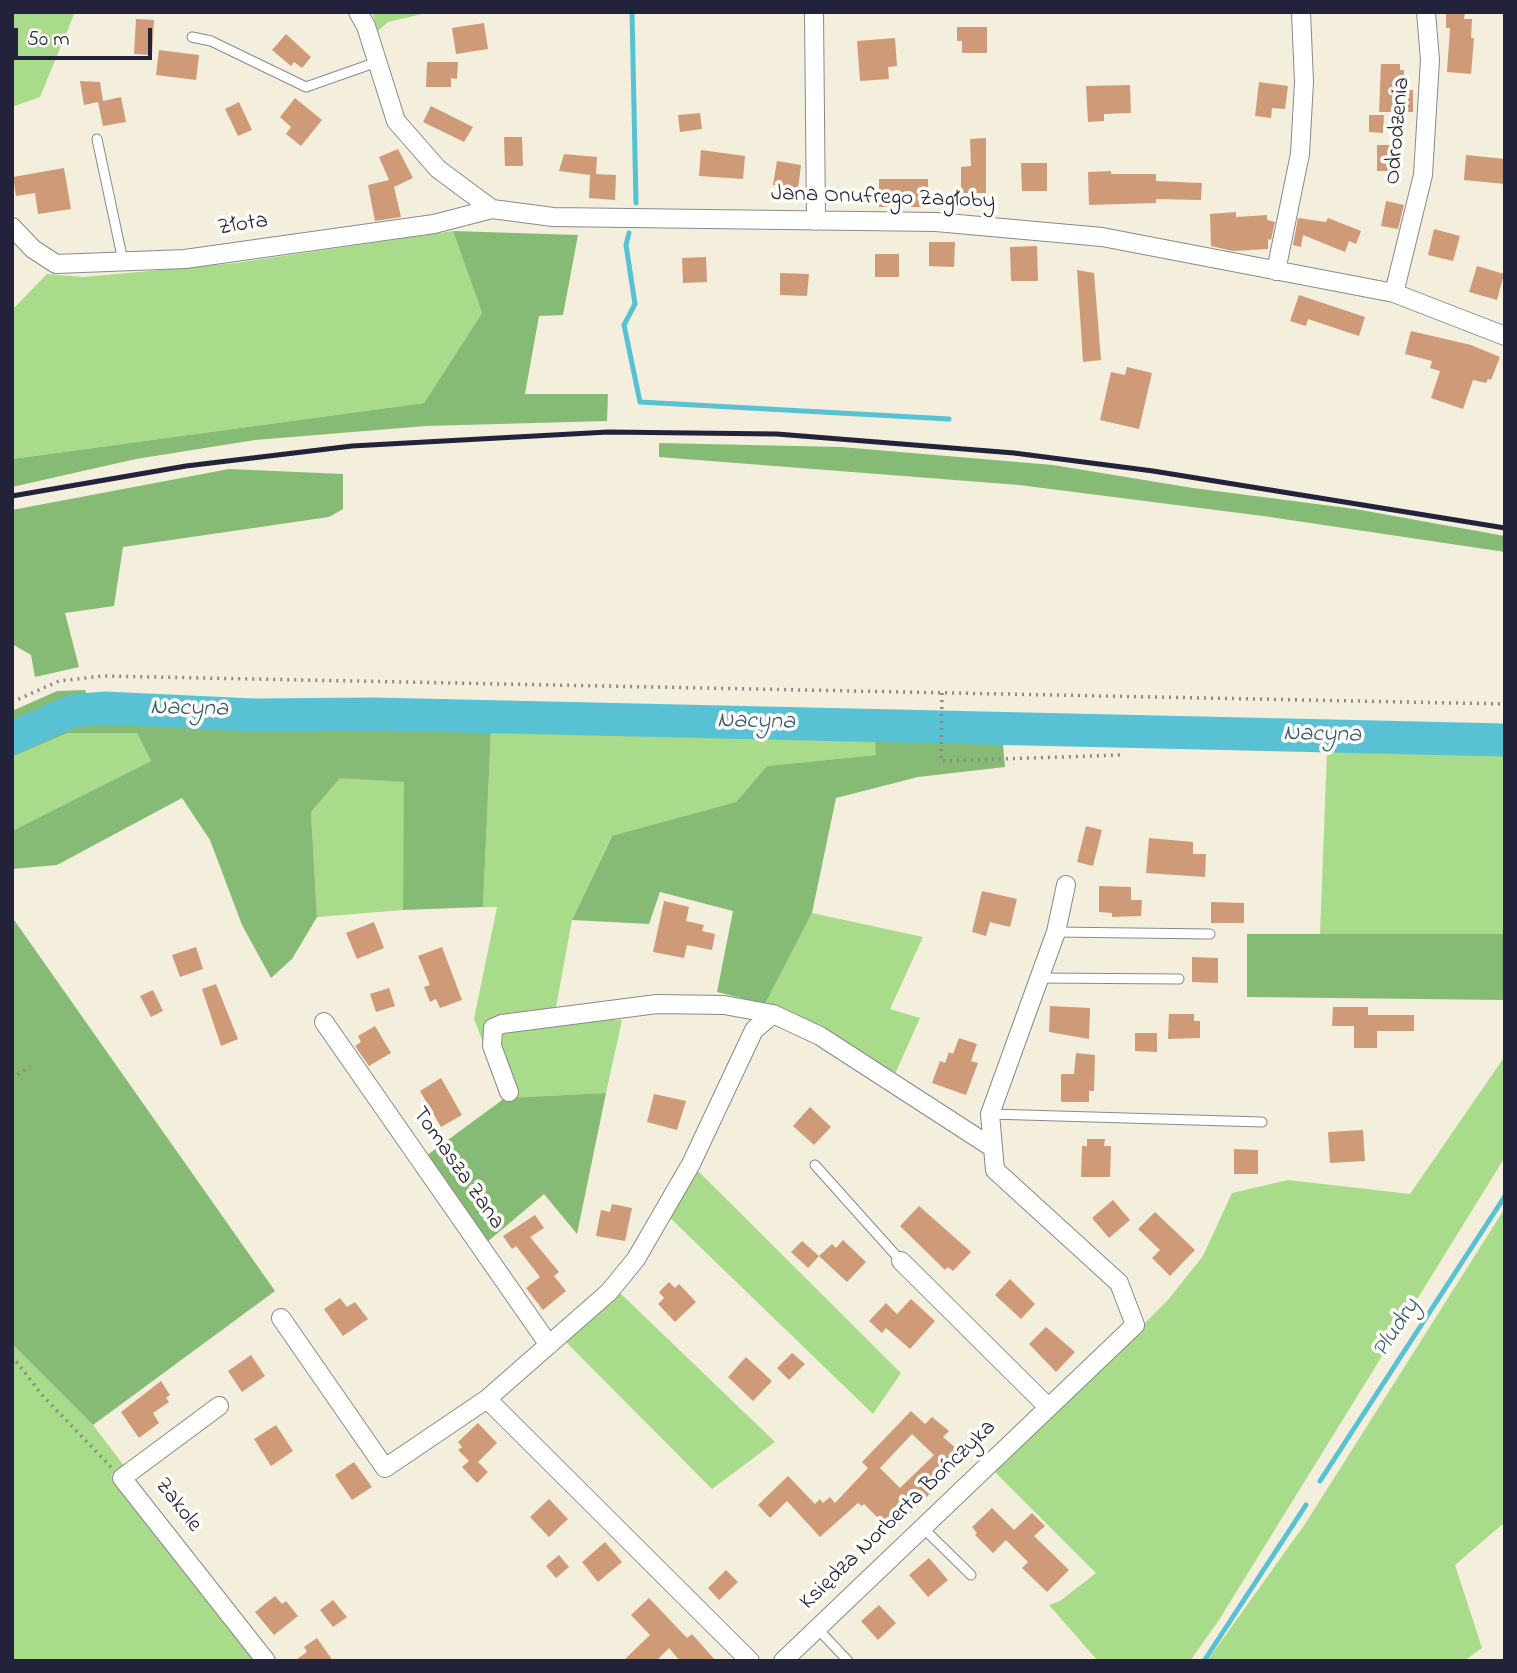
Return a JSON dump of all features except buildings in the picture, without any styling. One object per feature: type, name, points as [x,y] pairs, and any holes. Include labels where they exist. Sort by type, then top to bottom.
[{"type":"street","name":"Jana Onufrego Zagłoby","points":[[358,12],[396,121],[438,169],[492,209],[553,217],[936,222],[1102,237],[1394,293],[1505,337]]},
{"type":"street","points":[[814,12],[816,221]]},
{"type":"street","points":[[1276,271],[1300,154],[1304,82],[1301,12]]},
{"type":"street","name":"Odrodzenia","points":[[1394,293],[1423,174],[1430,60],[1426,12]]},
{"type":"street","name":"Złota","points":[[12,227],[33,249],[56,264],[185,259],[434,224],[492,209]]},
{"type":"street","name":"Księdza Norberta Bończyka","points":[[783,1661],[1135,1325],[1119,1283],[995,1170],[990,1114],[1056,932],[1066,885]]},
{"type":"street","points":[[509,1092],[492,1046],[493,1028],[502,1024],[657,1004],[724,1005],[773,1014],[820,1036],[993,1148]]},
{"type":"street","points":[[281,1318],[385,1468],[487,1399],[609,1292],[636,1259],[691,1164],[754,1030],[773,1014]]},
{"type":"street","name":"Tomasza Zana","points":[[324,1022],[549,1345]]},
{"type":"street","points":[[901,1261],[1048,1408]]},
{"type":"street","points":[[487,1399],[750,1661]]},
{"type":"street","name":"Zakole","points":[[219,1406],[122,1478],[267,1661]]},
{"type":"lane","points":[[192,37],[211,41],[306,87],[377,62]]},
{"type":"lane","points":[[97,139],[123,261]]},
{"type":"lane","points":[[1056,932],[1210,934]]},
{"type":"lane","points":[[1040,978],[1179,979]]},
{"type":"lane","points":[[990,1114],[1262,1122]]},
{"type":"lane","points":[[815,1165],[901,1261]]},
{"type":"lane","points":[[923,1528],[971,1575]]},
{"type":"lane","points":[[817,1628],[848,1661]]},
{"type":"path","points":[[12,702],[59,681],[103,676],[1505,704]]},
{"type":"path","points":[[942,693],[941,761],[1120,755]]},
{"type":"path","points":[[12,1079],[30,1066]]},
{"type":"path","points":[[12,1356],[42,1395],[122,1478]]},
{"type":"green space","points":[[12,12],[75,12],[40,97],[12,107]]},
{"type":"green space","points":[[372,12],[422,14],[388,22],[378,31]]},
{"type":"green space","points":[[453,231],[482,313],[424,403],[12,459],[12,310],[47,274],[84,277],[236,263]]},
{"type":"green space","points":[[453,231],[578,235],[563,315],[539,316],[525,394],[608,394],[607,421],[426,426],[255,440],[136,459],[12,487],[12,459],[424,403],[482,313]]},
{"type":"green space","points":[[659,443],[841,447],[1053,465],[1193,488],[1355,509],[1505,536],[1505,552],[1263,516],[1019,485],[659,457]]},
{"type":"green space","points":[[229,469],[343,474],[343,509],[329,517],[123,547],[114,606],[65,613],[79,667],[35,677],[31,655],[12,644],[12,510]]},
{"type":"green space","points":[[85,690],[90,702],[71,704],[12,730],[12,711],[57,691]]},
{"type":"green space","points":[[140,715],[491,729],[483,907],[403,910],[404,782],[340,778],[311,812],[317,917],[292,959],[271,978],[242,925],[210,840],[182,798],[57,865],[12,869],[12,831],[151,761],[137,733],[68,733],[12,757],[12,745],[70,719]]},
{"type":"green space","points":[[491,729],[875,741],[877,755],[767,766],[736,802],[611,837],[572,920],[554,1018],[622,1020],[606,1093],[505,1098],[474,1019],[497,907],[483,907]]},
{"type":"green space","points":[[68,733],[137,733],[151,761],[12,831],[12,757]]},
{"type":"green space","points":[[875,741],[1003,744],[1005,767],[918,777],[836,798],[812,913],[765,1004],[717,992],[733,911],[660,892],[649,924],[572,920],[612,836],[736,802],[767,766],[876,755]]},
{"type":"green space","points":[[1327,751],[1505,755],[1505,934],[1320,934]]},
{"type":"green space","points":[[340,777],[405,782],[403,910],[317,917],[311,812]]},
{"type":"green space","points":[[812,913],[923,937],[890,1009],[920,1018],[895,1074],[765,1004]]},
{"type":"green space","points":[[12,917],[275,1291],[93,1425],[12,1344]]},
{"type":"green space","points":[[1247,934],[1505,934],[1505,1000],[1247,997]]},
{"type":"green space","points":[[1505,1056],[1505,1157],[1219,1620],[1190,1661],[1098,1661],[1049,1605],[1060,1601],[1096,1573],[995,1472],[1168,1300],[1203,1256],[1232,1193],[1288,1180],[1410,1194]]},
{"type":"green space","points":[[606,1093],[577,1234],[544,1194],[486,1243],[426,1156],[505,1098]]},
{"type":"green space","points":[[696,1169],[901,1373],[873,1414],[667,1215]]},
{"type":"green space","points":[[1505,1208],[1505,1522],[1455,1565],[1482,1648],[1464,1661],[1207,1661],[1305,1524]]},
{"type":"green space","points":[[618,1291],[775,1442],[712,1489],[565,1341]]},
{"type":"green space","points":[[12,1344],[93,1425],[125,1467],[111,1475],[256,1661],[12,1661]]},
{"type":"waterway","points":[[632,12],[636,203]]},
{"type":"waterway","points":[[629,233],[626,245],[635,304],[624,325],[640,402],[949,419]]},
{"type":"waterway","name":"Nacyna","points":[[12,738],[73,711],[105,708],[253,715],[375,714],[1505,740]]},
{"type":"waterway","points":[[1155,719],[1163,732]]},
{"type":"waterway","name":"Pludry","points":[[1320,1481],[1505,1196]]},
{"type":"waterway","name":"Pludry","points":[[1204,1661],[1306,1505]]},
{"type":"railway","points":[[12,496],[186,466],[352,446],[608,432],[777,434],[1014,453],[1153,471],[1505,528]]}]
